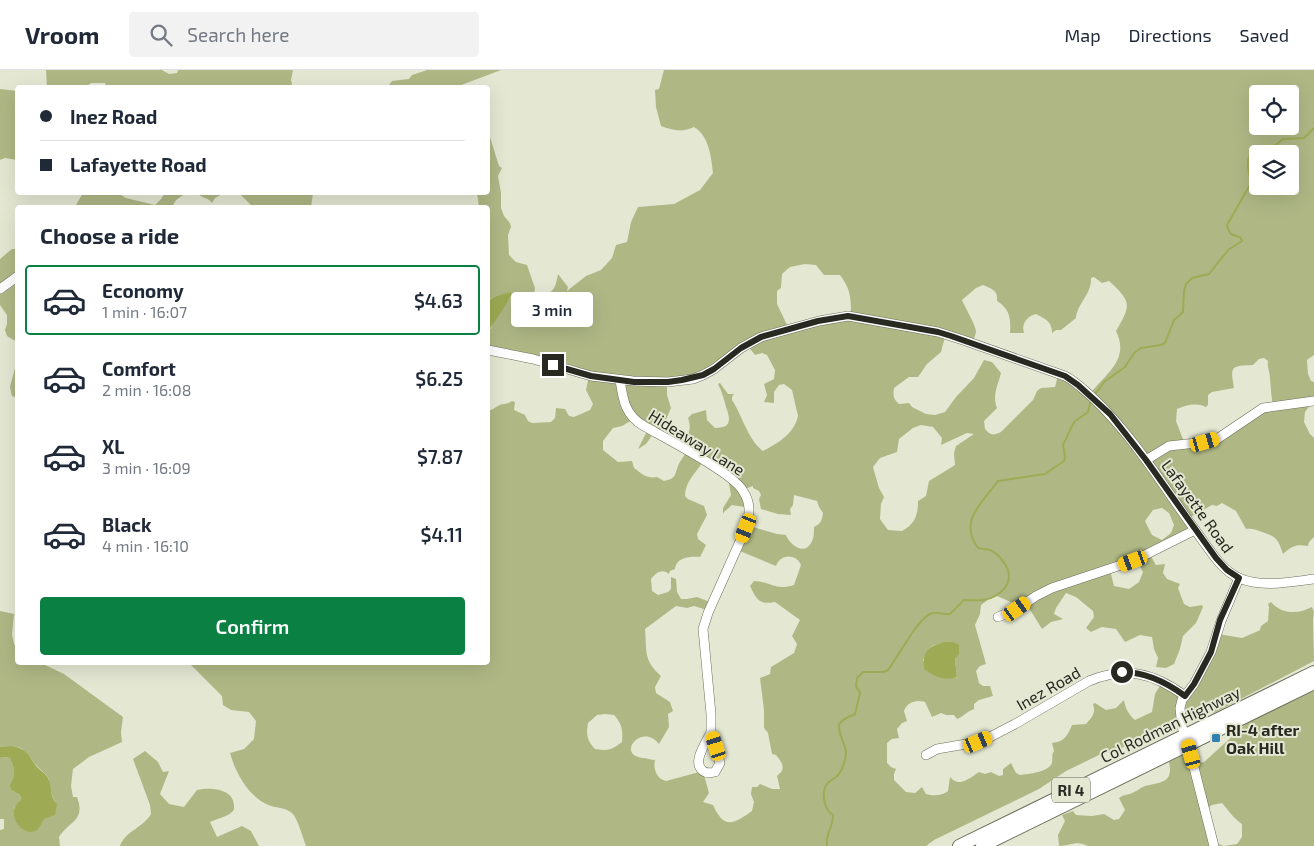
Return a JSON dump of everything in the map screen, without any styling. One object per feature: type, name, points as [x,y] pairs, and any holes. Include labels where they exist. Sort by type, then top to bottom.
[{"type":"highway","name":"Col Rodman Highway","points":[[982,846],[1314,672]]},
{"type":"highway","name":"Col Rodman Highway","points":[[959,846],[1186,739],[1314,683]]},
{"type":"street","points":[[0,289],[15,278]]},
{"type":"street","name":"Lafayette Road","points":[[490,350],[533,358],[591,376],[620,380],[668,382],[693,379],[714,369],[741,348],[761,337],[818,321],[848,316],[938,332],[1065,376],[1078,385],[1110,414],[1146,460],[1195,530],[1227,570],[1239,578],[1252,582],[1274,584],[1314,579]]},
{"type":"street","name":"Hideaway Lane","points":[[620,380],[625,407],[632,418],[727,475],[742,489],[748,499],[750,516],[746,528],[708,613],[703,629],[711,732]]},
{"type":"street","points":[[1146,460],[1168,446],[1216,439],[1263,408],[1314,401]]},
{"type":"street","points":[[998,617],[1017,609],[1052,588],[1133,561],[1195,530]]},
{"type":"street","points":[[1214,846],[1186,739],[1180,704],[1194,684],[1211,652],[1220,620],[1239,578]]},
{"type":"street","name":"Inez Road","points":[[926,755],[937,750],[978,742],[990,737],[1099,676],[1122,672],[1146,676],[1166,683],[1185,696]]},
{"type":"shaded area","points":[[46,70],[162,70],[169,74],[177,73],[178,70],[293,70],[291,85],[106,85],[105,83],[91,83],[88,85],[47,85]]},
{"type":"shaded area","points":[[427,70],[501,70],[461,85],[389,85],[392,81],[409,79],[412,75]]},
{"type":"shaded area","points":[[664,70],[1314,70],[1314,355],[1307,360],[1308,374],[1311,381],[1314,382],[1314,400],[1305,412],[1304,422],[1314,438],[1314,537],[1308,546],[1294,546],[1283,554],[1274,537],[1254,529],[1246,529],[1236,511],[1222,503],[1217,506],[1212,505],[1189,518],[1194,527],[1172,542],[1162,541],[1149,553],[1156,565],[1165,564],[1163,573],[1167,579],[1180,584],[1178,588],[1184,604],[1190,607],[1202,605],[1203,607],[1196,623],[1183,636],[1174,664],[1166,668],[1156,667],[1158,658],[1152,637],[1140,635],[1125,642],[1116,629],[1102,627],[1091,632],[1086,628],[1094,617],[1093,611],[1076,597],[1066,593],[1054,614],[1063,619],[1051,622],[1042,629],[1026,603],[1020,606],[997,596],[989,599],[981,605],[980,614],[975,625],[986,664],[980,666],[976,671],[979,683],[983,686],[990,686],[993,696],[979,700],[974,704],[974,709],[957,719],[954,715],[941,713],[932,717],[925,702],[915,701],[910,703],[904,711],[907,721],[902,723],[897,729],[899,738],[892,739],[887,743],[887,763],[896,769],[894,780],[906,792],[915,793],[922,787],[926,794],[934,795],[943,794],[948,791],[950,777],[957,782],[961,782],[979,772],[985,774],[991,772],[999,776],[1003,775],[1003,769],[1011,763],[1016,773],[1020,775],[1047,769],[1052,763],[1054,751],[1052,743],[1060,741],[1065,737],[1072,725],[1086,724],[1094,713],[1093,704],[1095,703],[1106,710],[1116,708],[1124,700],[1125,706],[1135,720],[1152,712],[1155,694],[1162,682],[1184,695],[1218,634],[1242,638],[1260,630],[1261,626],[1268,621],[1268,604],[1271,602],[1280,609],[1291,612],[1302,611],[1312,607],[1314,612],[1314,661],[1214,713],[1209,710],[1190,713],[1181,720],[1148,734],[1116,751],[1099,755],[1066,771],[1039,789],[934,840],[926,846],[306,846],[293,814],[285,809],[271,806],[256,797],[244,784],[233,761],[230,753],[244,749],[254,739],[256,721],[249,712],[231,710],[223,705],[222,696],[191,665],[490,665],[490,410],[512,401],[515,402],[514,410],[525,415],[528,421],[532,423],[551,422],[555,418],[556,408],[565,409],[569,416],[574,417],[590,410],[593,404],[586,390],[589,376],[490,351],[490,329],[496,317],[511,297],[511,293],[496,296],[490,300],[490,205],[479,205],[477,195],[490,195],[490,137],[499,166],[502,168],[498,176],[501,208],[511,227],[508,235],[509,255],[516,262],[527,265],[535,288],[534,294],[545,294],[552,291],[556,285],[558,274],[568,287],[567,291],[586,276],[601,270],[612,258],[616,245],[627,242],[631,222],[638,207],[674,204],[700,190],[713,173],[706,141],[699,131],[694,127],[673,130],[661,126],[656,107],[655,90],[659,89]],"holes":[[[805,264],[816,265],[824,275],[840,275],[850,294],[851,316],[789,329],[777,304],[777,291],[781,288],[782,274],[790,267]],[[1094,277],[1102,283],[1109,281],[1122,294],[1127,304],[1116,331],[1120,341],[1118,358],[1091,393],[1058,375],[1055,387],[1041,388],[1037,391],[1033,400],[1001,432],[994,434],[990,434],[985,429],[984,421],[997,408],[995,395],[1001,373],[992,362],[984,360],[974,378],[945,412],[935,415],[926,414],[912,407],[909,403],[899,404],[895,398],[894,388],[909,377],[918,377],[927,364],[941,352],[945,337],[972,344],[976,329],[962,300],[976,288],[983,285],[995,292],[997,301],[1005,307],[1009,315],[1010,333],[1024,333],[1023,327],[1026,321],[1036,314],[1049,323],[1052,333],[1056,330],[1061,330],[1076,318],[1091,284],[1091,278]],[[747,345],[755,355],[762,353],[767,355],[775,370],[774,379],[764,384],[767,395],[764,402],[774,403],[774,392],[779,385],[784,384],[792,390],[798,416],[789,433],[763,451],[753,440],[732,400],[734,394],[728,394],[720,383],[718,384],[728,412],[729,420],[727,425],[715,428],[707,420],[706,410],[692,414],[688,418],[690,427],[688,434],[679,449],[685,452],[685,454],[679,463],[674,477],[671,479],[664,481],[657,477],[647,477],[634,468],[632,461],[618,462],[603,450],[603,441],[613,428],[622,426],[632,420],[647,431],[638,449],[646,444],[653,434],[659,436],[671,408],[667,395],[667,382],[715,368]],[[1264,358],[1268,361],[1273,405],[1202,442],[1184,442],[1176,421],[1177,409],[1192,405],[1206,407],[1208,405],[1208,395],[1212,392],[1234,388],[1232,371],[1236,367],[1253,365],[1259,359]],[[921,425],[933,427],[942,438],[941,445],[967,433],[974,434],[956,446],[954,453],[955,465],[929,481],[926,496],[918,501],[915,519],[910,525],[902,531],[888,530],[880,519],[881,504],[884,497],[879,488],[873,467],[880,458],[897,452],[899,439],[913,428]],[[702,463],[728,478],[731,495],[723,508],[723,514],[732,505],[744,507],[742,490],[753,486],[761,495],[759,499],[761,509],[778,514],[791,515],[790,509],[793,505],[794,495],[817,501],[823,513],[821,522],[814,527],[814,535],[808,547],[801,549],[793,545],[786,535],[746,525],[735,549],[776,566],[781,559],[788,556],[796,558],[801,565],[794,585],[778,587],[754,581],[750,586],[759,600],[765,603],[775,602],[800,620],[792,636],[797,644],[794,653],[771,667],[770,674],[760,678],[764,728],[768,733],[772,754],[776,755],[782,766],[782,771],[777,776],[780,789],[772,789],[760,784],[757,787],[752,787],[751,794],[754,802],[752,811],[734,822],[725,821],[717,813],[713,805],[703,802],[709,793],[703,771],[666,781],[656,773],[655,760],[635,756],[631,751],[631,746],[634,742],[645,736],[652,738],[659,744],[669,727],[668,714],[673,711],[670,702],[656,693],[655,687],[661,676],[651,665],[647,655],[645,629],[676,606],[687,608],[694,606],[707,610],[710,602],[697,597],[681,599],[677,592],[676,579],[671,577],[671,589],[658,595],[652,591],[651,579],[662,571],[669,574],[670,571],[675,569],[678,562],[684,558],[700,557],[706,545],[698,539],[697,534],[707,515],[704,506],[685,496],[689,482]],[[1162,508],[1169,513],[1174,525],[1171,533],[1162,540],[1152,535],[1145,521],[1153,510]],[[1137,560],[1143,572],[1139,582],[1129,589],[1114,586],[1111,574],[1117,566]],[[954,642],[959,646],[959,653],[955,659],[957,678],[923,661],[928,650],[934,645]],[[597,715],[614,715],[621,727],[622,742],[610,749],[595,749],[590,743],[587,734],[588,723]]]},
{"type":"shaded area","points":[[0,89],[15,91],[15,160],[5,158],[0,160]]},
{"type":"shaded area","points":[[82,195],[121,195],[126,198],[155,205],[76,205]]},
{"type":"shaded area","points":[[164,195],[183,195],[176,200],[173,205],[155,205]]},
{"type":"shaded area","points":[[220,195],[215,198],[212,203],[200,196]]},
{"type":"shaded area","points":[[241,195],[313,195],[311,205],[251,205]]},
{"type":"shaded area","points":[[12,249],[15,249],[15,341],[7,336],[5,330],[7,315],[0,305],[0,259]]},
{"type":"shaded area","points":[[511,292],[510,298],[490,328],[490,300]]},
{"type":"shaded area","points":[[15,368],[15,397],[12,396],[10,387]]},
{"type":"shaded area","points":[[0,611],[14,614],[12,635],[15,646],[15,665],[45,665],[64,674],[123,717],[122,742],[89,757],[73,769],[71,786],[73,797],[77,797],[79,811],[75,820],[59,837],[60,846],[0,846],[0,830],[4,829],[4,819],[0,819],[0,758],[10,758],[14,770],[11,790],[20,795],[21,800],[14,808],[15,815],[44,819],[56,803],[48,778],[25,751],[18,747],[0,747]]},
{"type":"shaded area","points":[[954,642],[959,645],[959,654],[955,659],[957,677],[948,679],[940,678],[924,669],[924,657],[928,650],[935,645]]},
{"type":"shaded area","points":[[1314,690],[1314,846],[1224,846],[1088,846],[1077,843],[1059,846],[1058,835],[1065,821],[1062,815],[1073,811],[1076,815],[1092,816],[1104,814],[1114,820],[1119,819],[1125,810],[1119,798],[1164,781],[1169,774],[1169,762],[1190,752],[1194,764],[1204,762],[1247,723]],"holes":[[[1222,803],[1242,824],[1242,837],[1237,844],[1224,846],[1213,842],[1206,810],[1212,805]]]},
{"type":"shaded area","points":[[0,747],[17,747],[29,755],[47,777],[53,798],[57,804],[55,815],[44,819],[38,829],[33,832],[22,829],[15,818],[16,805],[21,800],[20,795],[11,790],[10,785],[14,769],[10,758],[0,758]]},
{"type":"shaded area","points":[[145,751],[158,762],[163,772],[169,771],[160,794],[169,804],[184,807],[197,790],[215,789],[226,792],[233,800],[234,809],[227,815],[210,822],[217,837],[242,826],[251,831],[259,846],[120,846],[122,841],[148,819],[151,814],[150,805],[133,759]]},
{"type":"waterway","points":[[1094,396],[1104,382],[1125,367],[1134,353],[1141,348],[1165,343],[1174,320],[1183,312],[1186,284],[1192,278],[1209,274],[1228,250],[1242,241],[1240,237],[1231,234],[1227,225],[1251,183],[1248,169],[1248,159],[1251,155],[1255,152],[1270,150],[1283,139],[1304,138],[1314,128]]},
{"type":"waterway","points":[[827,846],[827,838],[833,815],[827,809],[824,792],[828,783],[840,772],[844,762],[846,752],[839,725],[855,714],[860,693],[856,686],[857,678],[863,672],[884,672],[888,670],[919,623],[930,614],[950,614],[964,600],[988,599],[1004,588],[1009,580],[1006,565],[994,552],[978,548],[972,538],[970,529],[974,513],[998,481],[1045,474],[1064,461],[1063,445],[1074,422],[1088,412],[1091,400]]},
{"type":"place","name":"RI-4 after Oak Hill","points":[[1216,738]]},
{"type":"route","points":[[553,365],[591,376],[634,382],[668,382],[693,379],[714,369],[741,348],[761,337],[818,321],[848,316],[938,332],[1065,376],[1078,385],[1110,414],[1146,460],[1216,558],[1227,570],[1239,578],[1220,620],[1211,652],[1194,684],[1185,696],[1159,680],[1134,673],[1122,672]]}]
